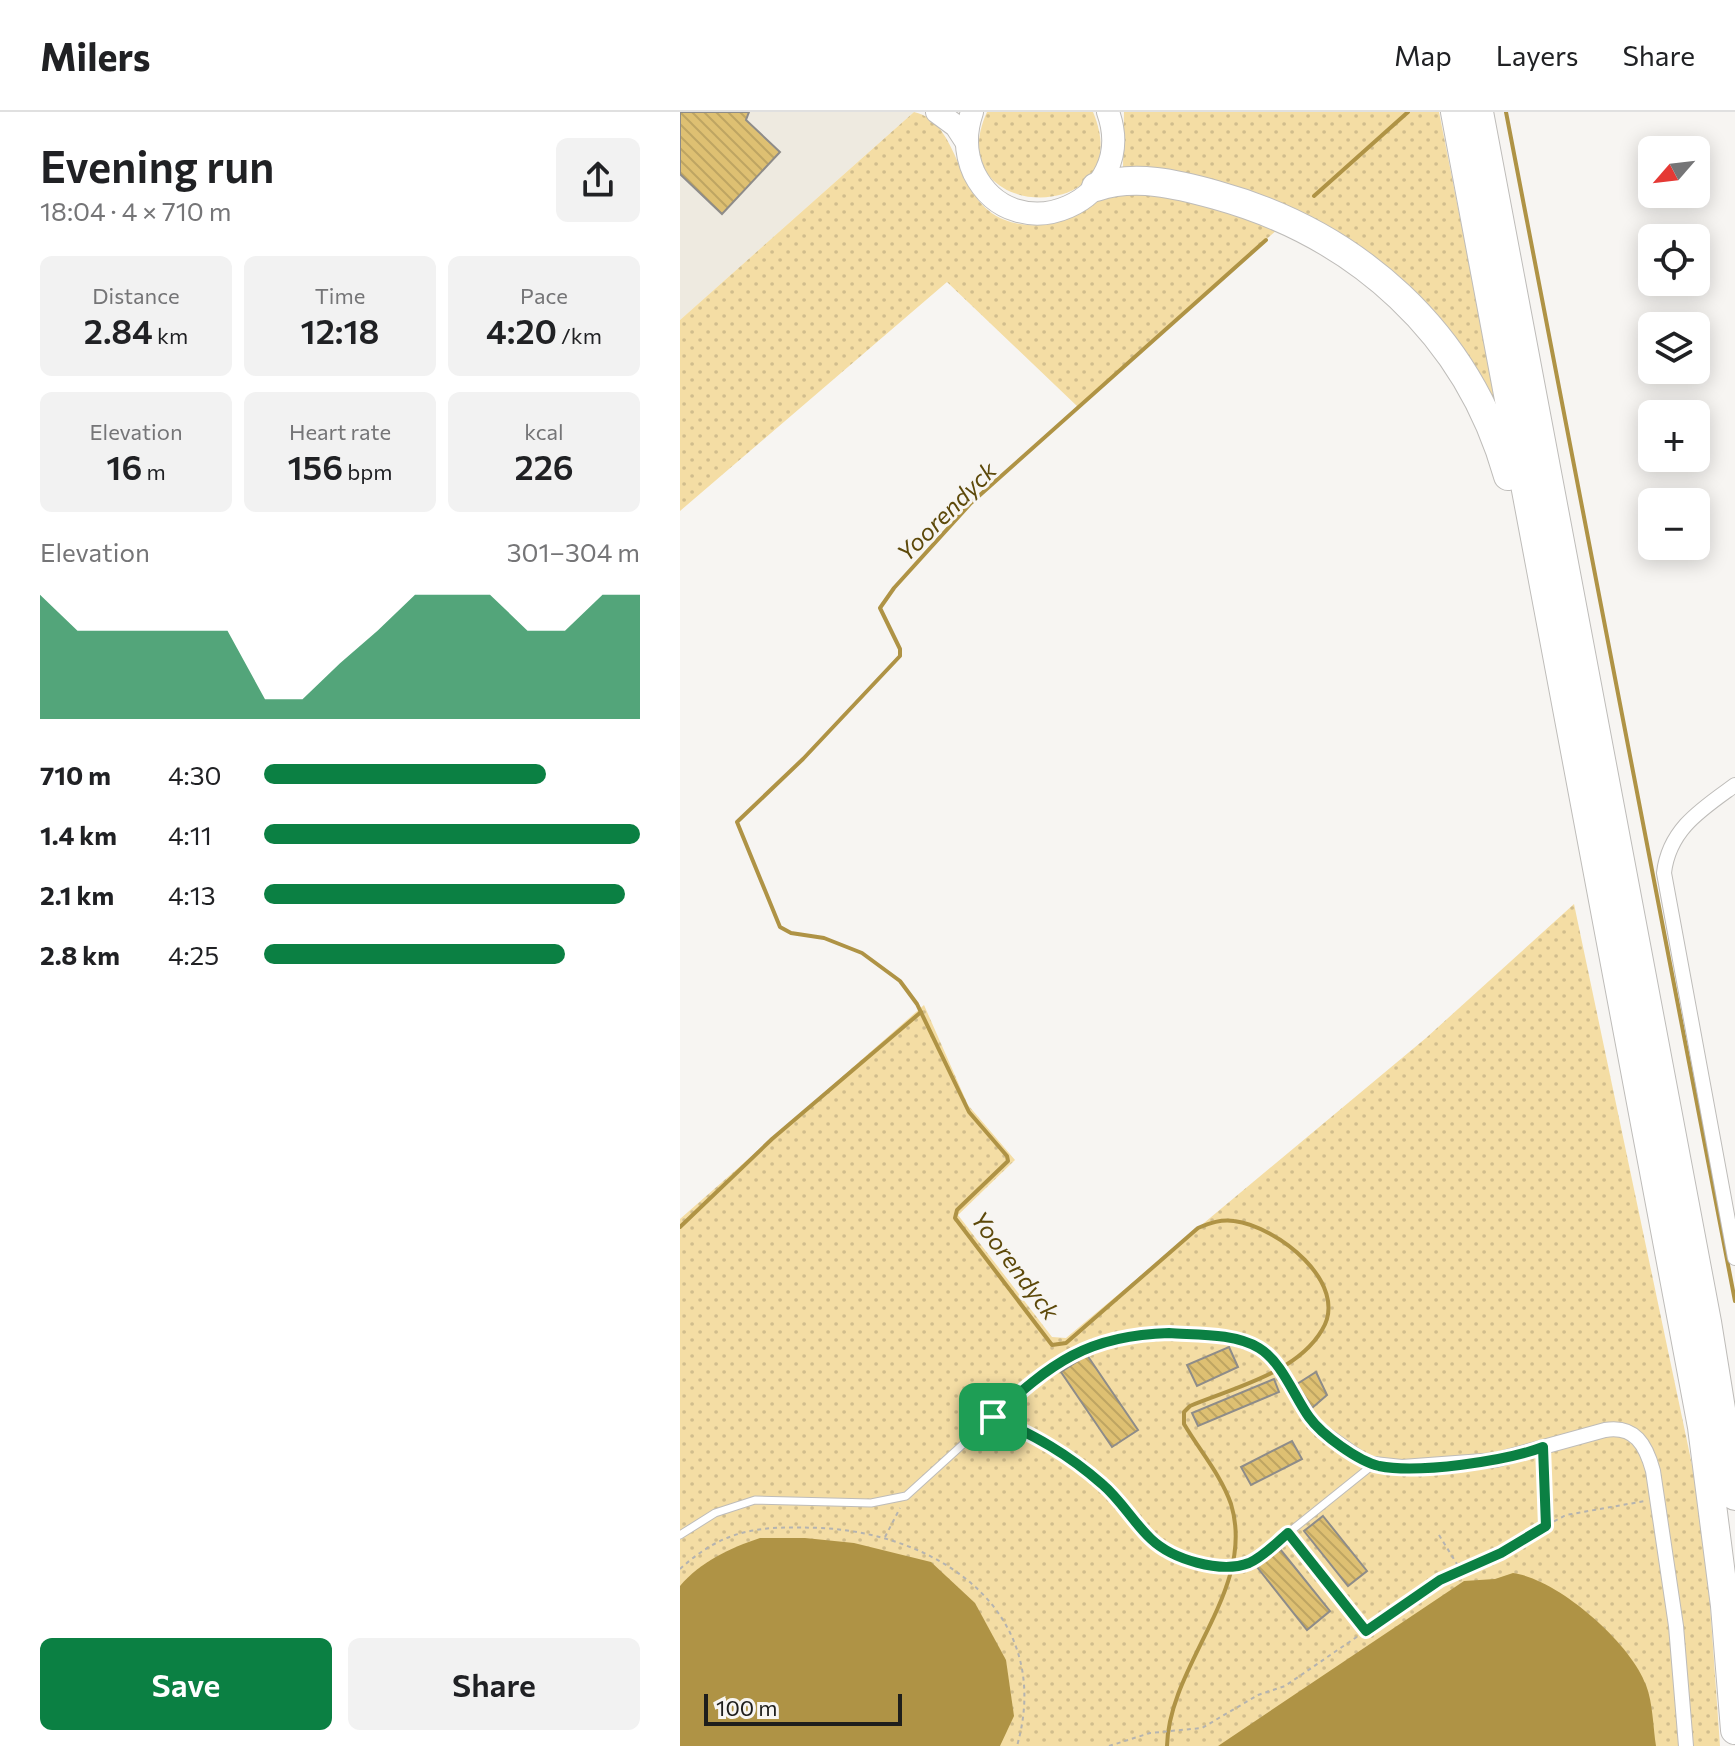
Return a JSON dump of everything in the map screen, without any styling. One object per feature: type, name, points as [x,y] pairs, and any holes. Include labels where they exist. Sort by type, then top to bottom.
[{"type":"highway","points":[[1474,114],[1566,701],[1702,1427],[1722,1579],[1735,1730]]},
{"type":"highway","points":[[1474,114],[1702,1296],[1735,1496]]},
{"type":"highway","points":[[1096,187],[1123,181],[1152,182],[1222,197],[1280,217],[1359,261],[1426,321],[1471,385],[1500,448],[1538,610],[1566,701]]},
{"type":"street","points":[[937,112],[956,126],[967,143],[979,181],[994,197],[1014,208],[1036,213],[1059,211],[1079,202],[1096,187],[1112,152],[1113,129],[1108,112]]},
{"type":"street","points":[[967,143],[972,112]]},
{"type":"street","points":[[1735,785],[1677,834],[1667,855],[1664,873],[1735,1258]]},
{"type":"street","points":[[1374,1464],[1402,1467],[1496,1460],[1605,1430],[1628,1429],[1646,1449],[1657,1500],[1676,1626],[1686,1746]]},
{"type":"lane","points":[[680,1535],[715,1513],[755,1500],[871,1503],[906,1496],[993,1417],[1053,1367],[1100,1341],[1121,1336],[1169,1333],[1214,1336],[1257,1346],[1274,1362],[1311,1420],[1374,1464],[1257,1558],[1236,1565],[1223,1565],[1186,1558],[1159,1545],[1118,1499],[1070,1456],[1037,1436],[993,1417]]},
{"type":"lane","points":[[1288,1533],[1326,1582]]},
{"type":"path","points":[[1543,1447],[1546,1526]]},
{"type":"path","points":[[885,1537],[906,1496]]},
{"type":"path","points":[[1109,1746],[1158,1732],[1202,1728],[1258,1695],[1285,1686],[1421,1592],[1501,1553],[1566,1515],[1657,1500]]},
{"type":"path","points":[[680,1569],[707,1547],[750,1529],[836,1529],[885,1537],[921,1550],[984,1595],[1006,1622],[1015,1640],[1021,1673],[1023,1715],[1017,1746]]},
{"type":"path","points":[[1439,1535],[1461,1570]]},
{"type":"path","points":[[1326,1582],[1366,1631]]},
{"type":"shaded area","points":[[680,112],[914,112],[680,320]]},
{"type":"shaded area","points":[[914,112],[930,119],[941,131],[976,197],[988,210],[1005,220],[1026,225],[1057,222],[1089,207],[1106,194],[1146,190],[1192,200],[1278,229],[1078,407],[947,282],[680,511],[680,320]]},
{"type":"shaded area","points":[[987,112],[1093,112],[1100,150],[1090,177],[1068,193],[1039,198],[1011,192],[989,176],[979,149]]},
{"type":"shaded area","points":[[1124,112],[1439,112],[1499,414],[1429,313],[1172,173],[1123,167]]},
{"type":"shaded area","points":[[1574,904],[1695,1479],[1710,1604],[1720,1746],[680,1746],[680,1219],[924,1005],[968,1105],[1015,1160],[958,1215],[1052,1337],[1066,1338],[1426,1038]]},
{"type":"shaded area","points":[[760,1538],[854,1543],[931,1562],[975,1603],[1006,1660],[1014,1716],[1000,1746],[680,1746],[680,1586],[716,1557]]},
{"type":"shaded area","points":[[1513,1573],[1551,1587],[1571,1600],[1625,1651],[1646,1685],[1656,1746],[1218,1746],[1464,1581],[1495,1579]]},
{"type":"building","points":[[680,112],[749,112],[746,120],[780,152],[722,214],[680,174]]},
{"type":"building","points":[[1229,1347],[1238,1367],[1197,1386],[1187,1365]]},
{"type":"building","points":[[1087,1355],[1138,1430],[1112,1447],[1061,1372]]},
{"type":"building","points":[[1316,1372],[1327,1395],[1312,1408],[1297,1384]]},
{"type":"building","points":[[1274,1379],[1279,1392],[1198,1426],[1192,1413]]},
{"type":"building","points":[[1292,1441],[1302,1459],[1251,1485],[1241,1467]]},
{"type":"building","points":[[1323,1516],[1367,1571],[1348,1586],[1304,1531]]},
{"type":"building","points":[[1280,1549],[1330,1611],[1307,1630],[1257,1567]]},
{"type":"waterway","name":"Yoorendyck","points":[[1314,196],[1408,112]]},
{"type":"waterway","points":[[1506,112],[1735,1301]]},
{"type":"waterway","name":"Yoorendyck","points":[[1167,1746],[1171,1716],[1182,1686],[1223,1596],[1232,1566],[1236,1535],[1227,1493],[1184,1424],[1184,1412],[1190,1406],[1281,1368],[1311,1345],[1322,1330],[1328,1312],[1326,1294],[1318,1276],[1288,1245],[1270,1234],[1234,1221],[1211,1223],[1198,1228],[1066,1343],[1052,1345],[955,1218],[957,1210],[1008,1161],[969,1112],[917,1004],[900,981],[862,953],[824,938],[791,933],[780,927],[737,822],[803,759],[900,656],[900,649],[880,608],[894,588],[971,503],[1266,240]]},
{"type":"waterway","points":[[680,1227],[772,1139],[921,1012]]},
{"type":"route","points":[[1133,1334],[1214,1336],[1257,1346],[1264,1351],[1311,1420],[1368,1462],[1386,1467],[1443,1465],[1496,1460],[1543,1447],[1546,1526],[1501,1553],[1440,1580],[1366,1631],[1288,1533],[1257,1558],[1243,1565],[1215,1565],[1176,1555],[1153,1541],[1118,1499],[1070,1456],[1037,1436],[993,1417],[1053,1367],[1100,1341],[1133,1334]]}]
